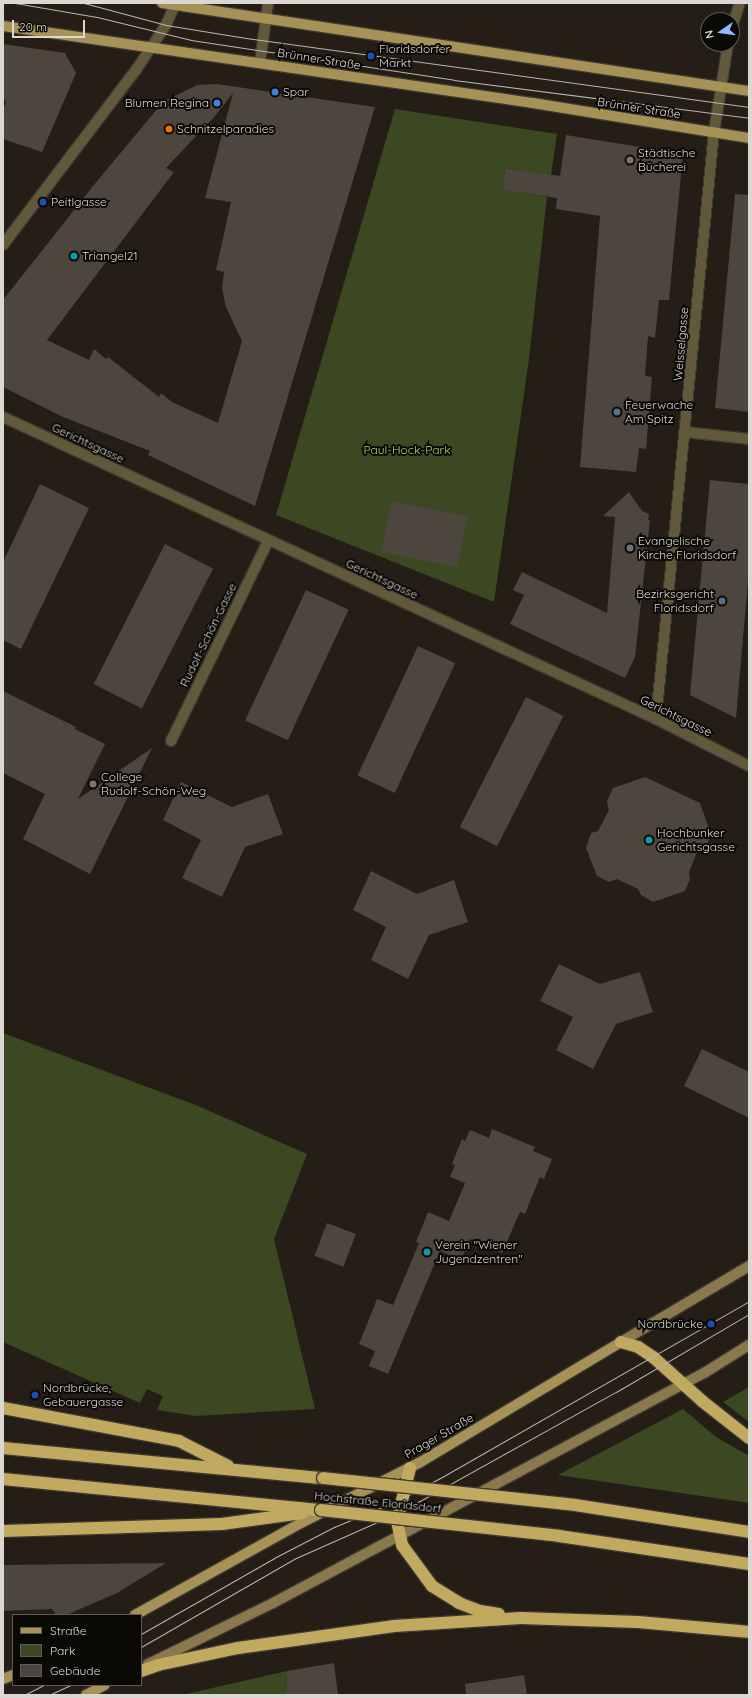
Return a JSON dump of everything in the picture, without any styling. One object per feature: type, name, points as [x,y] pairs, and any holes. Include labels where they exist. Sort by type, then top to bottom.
[{"type":"highway","points":[[620,1342],[638,1347],[685,1383],[702,1401],[749,1438]]},
{"type":"highway","points":[[3,1408],[179,1441],[234,1469]]},
{"type":"highway","name":"Hochstraße Floridsdorf","points":[[3,1448],[234,1469],[575,1505],[749,1532]]},
{"type":"highway","points":[[410,1468],[397,1521],[402,1545],[432,1586],[459,1603],[480,1611],[521,1618]]},
{"type":"highway","name":"Hochstraße Floridsdorf","points":[[3,1479],[321,1510],[559,1536],[749,1564]]},
{"type":"highway","points":[[3,1531],[222,1524],[321,1510]]},
{"type":"highway","points":[[142,1671],[158,1665],[238,1648],[394,1626],[521,1618],[638,1622],[749,1632]]},
{"type":"main road","points":[[162,3],[749,91]]},
{"type":"main road","name":"Brünner Straße","points":[[3,26],[260,63],[388,84],[533,103],[749,138]]},
{"type":"main road","name":"Prager Straße","points":[[137,1614],[301,1523],[410,1468],[749,1266]]},
{"type":"main road","points":[[142,1668],[273,1603],[685,1383],[749,1344]]},
{"type":"main road","points":[[3,1680],[12,1676]]},
{"type":"main road","points":[[86,1695],[104,1686]]},
{"type":"street","points":[[260,63],[268,3]]},
{"type":"street","points":[[3,245],[97,123],[151,48],[175,5]]},
{"type":"street","name":"Weisselgasse","points":[[656,720],[686,432],[714,132],[726,52]]},
{"type":"street","name":"Gerichtsgasse","points":[[3,417],[656,720],[749,766]]},
{"type":"street","points":[[686,432],[749,439]]},
{"type":"street","name":"Rudolf-Schön-Gasse","points":[[171,741],[268,541]]},
{"type":"green space","name":"Paul-Hock-Park","points":[[395,109],[557,134],[551,175],[505,168],[502,189],[547,197],[529,359],[494,602],[276,515]]},
{"type":"green space","points":[[3,1033],[198,1106],[307,1154],[274,1239],[315,1409],[196,1416],[157,1410],[163,1396],[147,1389],[140,1403],[3,1342]]},
{"type":"green space","points":[[749,1387],[749,1422],[723,1402]]},
{"type":"green space","points":[[683,1409],[716,1437],[749,1456],[749,1503],[558,1475]]},
{"type":"green space","points":[[287,1671],[286,1695],[182,1695]]},
{"type":"building","points":[[3,44],[65,53],[76,73],[42,152],[3,139],[3,110],[6,103],[3,96]]},
{"type":"building","points":[[217,84],[375,107],[255,506],[148,455],[150,451],[63,417],[3,387],[3,300],[93,186],[163,102],[197,85]],"holes":[[[233,93],[205,198],[231,202],[216,270],[224,272],[222,288],[226,307],[242,341],[218,423],[172,402],[161,393],[159,397],[108,357],[106,359],[94,349],[89,360],[47,340],[174,172],[166,168],[215,116]]]},
{"type":"building","points":[[566,135],[683,154],[669,300],[659,300],[655,338],[648,336],[645,376],[652,377],[646,449],[639,448],[636,472],[580,467],[600,216],[556,209],[557,198],[502,190],[505,168],[560,176]]},
{"type":"building","points":[[735,194],[749,195],[749,412],[715,408]]},
{"type":"building","name":"Bezirksgericht Floridsdorf","points":[[710,480],[749,484],[749,569],[736,718],[690,695]]},
{"type":"building","points":[[40,484],[89,508],[21,649],[3,640],[3,562]]},
{"type":"building","points":[[629,492],[642,511],[649,514],[648,520],[650,520],[635,657],[625,678],[510,624],[524,595],[513,590],[522,572],[607,613],[615,517],[603,516]]},
{"type":"building","points":[[391,501],[468,516],[458,567],[381,552]]},
{"type":"building","points":[[165,544],[213,569],[142,708],[94,684]]},
{"type":"building","points":[[306,590],[349,610],[288,740],[245,721]]},
{"type":"building","points":[[418,646],[455,663],[395,793],[358,776]]},
{"type":"building","name":"College Rudolf-Schön-Weg","points":[[3,691],[76,727],[75,729],[105,744],[78,799],[152,748],[90,874],[23,839],[45,794],[3,773]]},
{"type":"building","points":[[526,697],[563,716],[497,846],[460,827]]},
{"type":"building","name":"Hochbunker Gerichtsgasse","points":[[645,777],[700,803],[711,834],[706,847],[698,850],[689,872],[690,879],[685,891],[653,902],[641,895],[638,889],[617,879],[609,882],[597,876],[586,848],[591,833],[598,831],[609,810],[607,801],[613,788]]},
{"type":"building","points":[[181,782],[232,807],[268,794],[283,834],[245,847],[222,897],[182,878],[201,840],[163,820]]},
{"type":"building","points":[[371,871],[417,894],[454,880],[468,922],[429,935],[408,979],[371,960],[386,927],[353,910]]},
{"type":"building","points":[[559,964],[600,984],[640,972],[653,1012],[616,1024],[593,1069],[556,1050],[573,1017],[540,1001]]},
{"type":"building","points":[[702,1049],[749,1072],[749,1118],[684,1086]]},
{"type":"building","name":"Verein \"Wiener Jugendzentren\"","points":[[492,1129],[535,1147],[533,1151],[552,1159],[544,1179],[540,1177],[525,1214],[520,1212],[502,1253],[470,1239],[461,1260],[440,1251],[388,1374],[369,1366],[375,1351],[359,1344],[377,1299],[393,1305],[419,1243],[416,1242],[428,1212],[449,1221],[465,1183],[450,1177],[455,1165],[452,1164],[462,1139],[465,1141],[470,1130],[489,1138]]},
{"type":"building","points":[[327,1223],[356,1234],[343,1267],[314,1256]]},
{"type":"building","points":[[166,1563],[117,1593],[68,1614],[55,1614],[52,1609],[3,1611],[3,1565]]},
{"type":"building","points":[[334,1663],[338,1695],[286,1695],[287,1671]]},
{"type":"building","points":[[524,1675],[527,1695],[466,1695],[465,1684]]},
{"type":"tram line","points":[[15,3],[97,17],[191,40],[454,80],[749,118]]},
{"type":"tram line","points":[[84,3],[166,25],[246,38],[749,107]]},
{"type":"tram line","points":[[142,1633],[274,1558],[334,1527],[397,1501],[442,1477],[749,1301]]},
{"type":"tram line","points":[[142,1646],[296,1558],[400,1512],[616,1392],[749,1314]]},
{"type":"tram line","points":[[24,1695],[42,1686]]},
{"type":"tram line","points":[[49,1695],[68,1686]]},
{"type":"place","name":"Floridsdorfer Markt","points":[[371,56]]},
{"type":"place","name":"Spar","points":[[275,92]]},
{"type":"place","name":"Blumen Regina","points":[[217,103]]},
{"type":"place","name":"Schnitzelparadies","points":[[169,129]]},
{"type":"place","name":"Städtische Bücherei","points":[[630,160]]},
{"type":"place","name":"Peitlgasse","points":[[43,202]]},
{"type":"place","name":"Triangel21","points":[[74,256]]},
{"type":"place","name":"Feuerwache Am Spitz","points":[[617,412]]},
{"type":"place","name":"Evangelische Kirche Floridsdorf","points":[[630,548]]},
{"type":"place","name":"Bezirksgericht Floridsdorf","points":[[722,601]]},
{"type":"place","name":"College Rudolf-Schön-Weg","points":[[93,784]]},
{"type":"place","name":"Hochbunker Gerichtsgasse","points":[[649,840]]},
{"type":"place","name":"Verein \"Wiener Jugendzentren\"","points":[[427,1252]]},
{"type":"place","name":"Nordbrücke","points":[[711,1324]]},
{"type":"place","name":"Nordbrücke, Gebauergasse","points":[[35,1395]]}]
